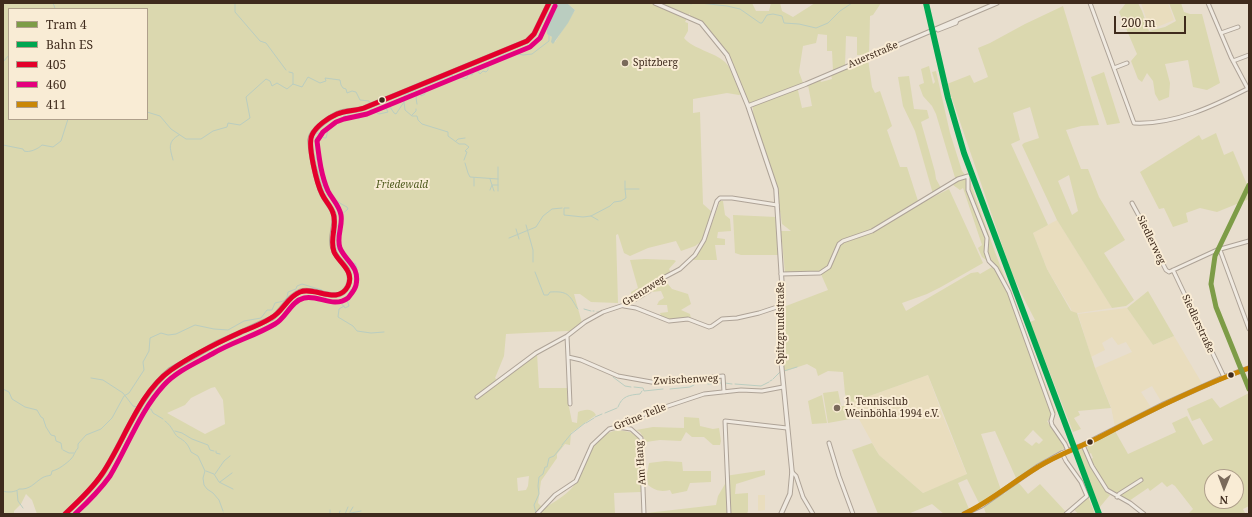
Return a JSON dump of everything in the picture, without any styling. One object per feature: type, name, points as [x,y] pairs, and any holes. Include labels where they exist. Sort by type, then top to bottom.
[{"type":"street","points":[[65,514],[102,473],[141,405],[166,373],[207,348],[272,318],[292,297],[298,293],[304,291],[336,295],[342,293],[348,285],[350,275],[346,266],[334,253],[332,246],[334,216],[332,210],[323,197],[317,180],[310,144],[310,136],[312,132],[339,113],[364,108],[527,42],[534,34],[549,3]]},
{"type":"street","name":"Spitzgrundstraße","points":[[655,3],[701,23],[727,55],[748,106],[774,184],[777,205],[784,305],[780,334],[786,428],[792,472],[796,476],[804,497],[813,514]]},
{"type":"street","name":"Auerstraße","points":[[748,106],[806,84],[997,3]]},
{"type":"street","points":[[1090,3],[1133,122],[1136,124],[1189,115],[1248,89],[1233,61],[1208,3]]},
{"type":"street","points":[[938,30],[956,23],[957,20]]},
{"type":"street","points":[[1221,33],[1238,27]]},
{"type":"street","points":[[1233,61],[1249,55]]},
{"type":"street","points":[[1114,68],[1127,63]]},
{"type":"street","points":[[781,274],[820,273],[829,267],[838,244],[872,231],[958,179],[968,176],[968,190],[987,238],[986,252],[989,261],[996,268],[1009,292],[1053,414],[1051,421],[1052,425],[1063,440],[1068,451]]},
{"type":"street","name":"Grenzweg","points":[[477,397],[536,353],[567,336],[585,322],[603,312],[623,306],[649,291],[651,287],[663,278],[680,269],[694,255],[704,240],[717,201],[720,198],[732,198],[777,205]]},
{"type":"street","name":"Siedlerweg","points":[[1132,203],[1166,270],[1169,272],[1173,270]]},
{"type":"street","points":[[1173,270],[1201,257],[1249,241]]},
{"type":"street","points":[[1220,250],[1249,328]]},
{"type":"street","name":"Siedlerstraße","points":[[1173,270],[1224,377]]},
{"type":"street","points":[[623,306],[636,308],[669,320],[688,319],[709,327],[722,319],[737,318],[784,305]]},
{"type":"street","points":[[567,336],[570,404]]},
{"type":"street","name":"Zwischenweg","points":[[568,357],[581,360],[618,376],[657,383],[723,376],[724,392]]},
{"type":"street","points":[[964,514],[981,506],[1037,466],[1062,453],[1083,445],[1164,404],[1224,377],[1249,368]]},
{"type":"street","name":"Grüne Telle","points":[[537,514],[556,496],[576,481],[592,445],[609,429],[674,403],[704,394],[762,391],[783,387]]},
{"type":"street","points":[[729,514],[725,421],[786,428]]},
{"type":"street","name":"Am Hang","points":[[617,427],[631,429],[642,438],[644,514]]},
{"type":"street","points":[[829,443],[853,514]]},
{"type":"street","points":[[1083,445],[1092,466],[1107,490],[1130,503],[1144,514]]},
{"type":"street","points":[[1062,453],[1081,482],[1087,496],[1066,514]]},
{"type":"street","points":[[781,514],[790,494],[792,472]]},
{"type":"street","points":[[1117,497],[1119,494],[1141,480]]},
{"type":"shaded area","points":[[555,3],[567,3],[575,10],[553,44],[551,42],[552,37],[547,34],[546,17]]},
{"type":"shaded area","points":[[1141,3],[1168,3],[1174,20],[1150,30]]},
{"type":"shaded area","points":[[1057,220],[1112,308],[1072,314],[1071,309],[1047,269],[1033,233]]},
{"type":"shaded area","points":[[1127,308],[1153,345],[1174,336],[1203,385],[1162,403],[1152,386],[1141,392],[1152,409],[1115,427],[1111,407],[1095,368],[1132,352],[1126,342],[1118,345],[1112,337],[1102,343],[1105,350],[1091,357],[1078,314]]},
{"type":"shaded area","points":[[928,375],[967,475],[923,493],[879,455],[850,403]]},
{"type":"shaded area","points":[[758,495],[765,495],[765,510],[758,511]]},
{"type":"green space","name":"Friedewald","points":[[3,3],[555,3],[546,18],[549,35],[555,42],[575,10],[567,3],[752,3],[756,11],[769,11],[771,3],[780,3],[782,11],[793,17],[815,3],[881,3],[873,15],[870,16],[869,55],[857,55],[857,37],[846,36],[845,66],[833,71],[832,51],[827,51],[827,35],[818,34],[816,43],[803,46],[799,72],[803,83],[797,86],[802,108],[812,106],[808,85],[820,79],[821,82],[832,79],[831,75],[868,59],[872,87],[875,93],[880,91],[892,126],[887,130],[900,167],[907,167],[919,204],[949,189],[983,263],[927,294],[902,303],[906,311],[971,273],[978,272],[980,274],[992,267],[990,263],[982,257],[978,248],[982,245],[963,188],[960,190],[953,185],[956,181],[936,114],[932,106],[923,96],[919,85],[924,83],[921,69],[929,66],[933,84],[935,82],[932,72],[936,71],[950,133],[962,171],[969,179],[1056,413],[1052,413],[1051,419],[1047,421],[1065,448],[1016,478],[995,431],[981,434],[1001,490],[1004,494],[1018,482],[1028,494],[1040,484],[1066,512],[1064,514],[986,514],[967,479],[958,483],[969,509],[958,514],[944,514],[932,504],[908,514],[878,514],[852,450],[872,443],[879,455],[923,493],[967,474],[928,375],[850,403],[845,394],[843,372],[828,371],[818,376],[816,369],[807,364],[783,372],[783,330],[786,306],[828,290],[820,272],[785,273],[781,231],[791,231],[782,224],[777,192],[753,115],[752,106],[748,102],[727,51],[704,25],[690,17],[690,13],[685,22],[688,23],[688,31],[684,38],[693,45],[725,62],[733,73],[741,94],[727,93],[693,99],[693,113],[700,112],[703,204],[712,212],[702,241],[695,246],[681,251],[676,241],[648,248],[630,256],[624,253],[618,234],[616,235],[618,303],[591,302],[580,294],[574,294],[582,323],[571,332],[506,334],[504,356],[495,378],[499,381],[537,353],[539,388],[567,388],[572,422],[577,423],[578,412],[583,410],[590,410],[596,415],[571,433],[570,445],[565,444],[557,454],[557,458],[541,481],[538,503],[542,507],[534,514],[37,514],[32,500],[26,494],[21,504],[14,511],[14,514],[3,514]],"holes":[[[215,387],[223,400],[225,424],[205,434],[167,413],[185,405],[191,398]],[[1033,430],[1043,440],[1039,444],[1036,442],[1032,446],[1024,440]],[[529,476],[526,490],[518,491],[517,478]]]},
{"type":"green space","points":[[1126,3],[1138,3],[1149,31],[1165,27],[1176,21],[1169,3],[1181,3],[1184,12],[1190,14],[1202,14],[1220,83],[1207,90],[1193,87],[1188,60],[1165,64],[1170,83],[1169,97],[1159,101],[1155,94],[1153,81],[1147,73],[1142,82],[1138,79],[1131,61],[1137,54],[1119,12]]},
{"type":"green space","points":[[1063,6],[1099,125],[1081,126],[1066,130],[1081,169],[1088,169],[1099,197],[1125,240],[1104,253],[1134,300],[1126,306],[1112,308],[1057,220],[1022,145],[1039,138],[1030,107],[1013,113],[1020,140],[1011,144],[1048,225],[1033,233],[1047,269],[1071,311],[1077,313],[1095,368],[1111,408],[1078,411],[1080,415],[1074,418],[1081,429],[1073,432],[1030,322],[1035,320],[1011,271],[947,84],[970,75],[974,83],[988,77],[978,48]],"holes":[[[1069,175],[1078,211],[1072,215],[1058,181]]]},
{"type":"green space","points":[[1104,72],[1120,123],[1107,125],[1091,77]]},
{"type":"green space","points":[[909,76],[914,109],[927,110],[929,118],[921,122],[936,179],[941,188],[933,194],[915,131],[903,106],[898,77]]},
{"type":"green space","points":[[1216,133],[1224,155],[1233,151],[1248,187],[1249,186],[1249,199],[1217,212],[1200,208],[1186,213],[1188,222],[1173,227],[1164,208],[1159,209],[1140,172],[1199,135],[1202,140]]},
{"type":"green space","points":[[720,201],[723,201],[725,215],[730,219],[731,231],[718,232],[717,238],[725,239],[725,245],[715,245],[717,260],[693,260],[708,234]]},
{"type":"green space","points":[[733,215],[776,217],[779,255],[741,255],[735,253]]},
{"type":"green space","points":[[645,259],[676,261],[669,269],[671,273],[663,278],[672,289],[688,294],[691,304],[681,310],[690,314],[691,319],[669,319],[661,316],[660,313],[668,312],[667,305],[657,305],[659,301],[664,298],[661,291],[649,291],[660,280],[632,299],[631,292],[638,288],[630,260]]},
{"type":"green space","points":[[1148,291],[1174,336],[1153,345],[1127,308]]},
{"type":"green space","name":"1. Tennisclub Weinböhla 1994 e.V.","points":[[838,391],[841,406],[848,407],[850,419],[828,423],[823,393]]},
{"type":"green space","points":[[1249,393],[1249,506],[1244,508],[1244,469],[1204,469],[1204,509],[1243,509],[1245,513],[1188,514],[1193,509],[1175,486],[1172,484],[1167,487],[1162,482],[1150,491],[1148,488],[1129,501],[1108,489],[1093,464],[1091,459],[1093,458],[1091,453],[1089,454],[1087,446],[1115,431],[1128,454],[1176,432],[1172,423],[1187,416],[1203,445],[1213,440],[1200,418],[1192,421],[1187,409],[1212,398],[1220,408]]},
{"type":"green space","points":[[822,395],[827,423],[812,424],[808,401]]},
{"type":"green space","points":[[684,417],[699,418],[700,426],[713,429],[719,428],[721,441],[720,445],[713,445],[704,437],[692,437],[686,432],[681,441],[660,440],[646,442],[640,432],[636,430],[653,427],[684,428]]},
{"type":"green space","points":[[618,430],[630,432],[640,439],[641,492],[614,493],[615,514],[537,514],[570,490],[577,482],[593,446],[599,439],[607,433]]},
{"type":"green space","points":[[1082,449],[1092,469],[1107,493],[1110,495],[1099,508],[1077,450]]},
{"type":"green space","points":[[665,461],[682,462],[683,471],[711,471],[711,482],[690,483],[687,491],[672,494],[670,490],[661,491],[654,489],[648,485],[647,474],[649,463]]},
{"type":"green space","points":[[765,470],[765,475],[736,484],[735,494],[748,493],[747,514],[638,514],[716,505],[718,496],[725,484],[725,476]]},
{"type":"green space","points":[[1087,494],[1095,514],[1078,514],[1072,507]]},
{"type":"waterway","points":[[52,3],[55,8]]},
{"type":"waterway","points":[[235,3],[235,12],[260,41],[266,43],[286,70]]},
{"type":"waterway","points":[[689,3],[693,3]]},
{"type":"waterway","points":[[700,3],[740,9],[760,23],[762,23],[767,15],[773,14],[782,16],[784,23],[799,24],[816,28],[828,23],[840,11],[852,3]]},
{"type":"waterway","points":[[324,294],[333,304],[340,303],[345,308],[349,306],[346,297],[350,290],[356,288],[356,283],[359,281],[358,275],[355,271],[357,268],[355,263],[350,265],[350,259],[340,253],[335,243],[337,235],[336,228],[340,222],[341,215],[348,209],[333,198],[324,194],[324,187],[318,170],[319,161],[316,158],[319,154],[319,144],[314,134],[319,133],[326,138],[329,126],[346,115],[356,116],[358,119],[368,113],[371,109],[379,114],[388,112],[385,106],[390,107],[396,114],[404,102],[405,94],[411,93],[414,90],[420,92],[421,96],[425,94],[424,90],[427,85],[452,75],[455,79],[460,74],[460,77],[466,79],[469,74],[472,75],[476,69],[480,74],[483,71],[486,72],[490,61],[506,54],[532,54],[549,41],[549,34]]},
{"type":"waterway","points":[[3,62],[8,56]]},
{"type":"waterway","points":[[289,72],[293,73],[293,84]]},
{"type":"waterway","points":[[148,112],[160,116],[171,129],[186,139],[201,139],[213,131],[227,127],[228,123],[240,125],[250,118],[246,97],[266,79],[270,81],[272,86],[277,83],[287,89],[293,84],[302,87],[308,77],[320,83],[326,81],[325,78],[340,80],[341,85],[346,89],[347,93],[352,91],[356,92],[360,100],[369,101],[370,105]]},
{"type":"waterway","points":[[417,104],[416,98],[418,94],[420,94]]},
{"type":"waterway","points":[[404,102],[405,110],[412,116],[417,116],[418,120],[422,124],[448,132],[448,136],[459,144],[465,144],[469,147],[465,151],[467,152],[464,160]]},
{"type":"waterway","points":[[412,115],[416,109]]},
{"type":"waterway","points":[[3,145],[23,149],[24,151],[33,150],[42,145],[53,147],[61,141],[68,120]]},
{"type":"waterway","points":[[173,160],[170,146],[173,140],[179,135]]},
{"type":"waterway","points":[[456,141],[458,139],[465,138]]},
{"type":"waterway","points":[[465,163],[470,177],[498,179]]},
{"type":"waterway","points":[[498,167],[498,191]]},
{"type":"waterway","points":[[474,178],[474,186]]},
{"type":"waterway","points":[[490,179],[494,191]]},
{"type":"waterway","points":[[625,181],[625,189]]},
{"type":"waterway","points":[[490,190],[492,185],[498,185]]},
{"type":"waterway","points":[[569,208],[564,208],[564,215],[583,217],[591,216],[610,206],[614,202],[621,201],[626,198],[625,189],[639,189]]},
{"type":"waterway","points":[[509,238],[536,227],[543,216],[552,209],[562,208]]},
{"type":"waterway","points":[[591,216],[598,220]]},
{"type":"waterway","points":[[526,225],[533,250],[533,262]]},
{"type":"waterway","points":[[516,229],[519,239]]},
{"type":"waterway","points":[[535,272],[544,295],[548,295],[550,292],[567,294],[578,309]]},
{"type":"waterway","points":[[3,491],[11,492],[23,489],[32,486],[43,477],[51,475],[52,471],[60,468],[71,459],[78,448],[78,444],[86,435],[101,429],[112,418],[124,396],[129,393],[144,370],[143,362],[149,351],[150,338],[161,333],[168,335],[176,334],[195,325],[228,330],[244,321],[261,318],[267,310],[272,310],[275,303],[286,299],[288,292],[296,289],[297,286],[302,284],[323,291]]},
{"type":"waterway","points":[[344,306],[339,309],[338,317],[353,326],[357,331],[371,333],[384,332]]},
{"type":"waterway","points":[[584,309],[591,311]]},
{"type":"waterway","points":[[784,371],[797,367]]},
{"type":"waterway","points":[[773,379],[780,372]]},
{"type":"waterway","points":[[613,377],[625,386],[631,387]]},
{"type":"waterway","points":[[91,378],[103,380],[123,393],[133,406],[137,407]]},
{"type":"waterway","points":[[735,384],[761,386],[769,382]]},
{"type":"waterway","points":[[708,384],[721,383]]},
{"type":"waterway","points":[[725,383],[732,384]]},
{"type":"waterway","points":[[670,389],[690,387],[694,385]]},
{"type":"waterway","points":[[634,387],[643,388],[644,391],[663,389]]},
{"type":"waterway","points":[[3,389],[9,392],[12,399],[25,407],[37,410],[43,418],[51,435],[55,436],[56,441],[61,443],[62,449]]},
{"type":"waterway","points":[[618,407],[624,398],[640,394],[642,391]]},
{"type":"waterway","points":[[605,413],[617,408]]},
{"type":"waterway","points":[[141,409],[151,409],[153,413],[163,419]]},
{"type":"waterway","points":[[595,417],[602,414]]},
{"type":"waterway","points":[[586,423],[594,418]]},
{"type":"waterway","points":[[165,421],[170,425],[176,435],[186,443],[191,452],[198,456],[205,471],[203,478],[204,485],[219,500],[223,511]]},
{"type":"waterway","points":[[562,445],[571,434],[585,423]]},
{"type":"waterway","points":[[175,431],[208,445],[210,450],[214,451]]},
{"type":"waterway","points":[[536,513],[534,505],[539,494],[539,477],[543,474],[545,467],[547,467],[549,458],[554,456],[562,446]]},
{"type":"waterway","points":[[63,450],[69,453],[74,453]]},
{"type":"waterway","points":[[216,451],[216,453],[220,454]]},
{"type":"waterway","points":[[215,474],[224,461],[230,456]]},
{"type":"waterway","points":[[206,471],[214,474],[219,482],[233,489]]},
{"type":"waterway","points":[[220,482],[232,473]]},
{"type":"waterway","points":[[969,514],[987,505],[1009,489]]},
{"type":"waterway","points":[[17,491],[18,501],[23,508]]},
{"type":"waterway","points":[[345,514],[348,507]]},
{"type":"waterway","points":[[350,512],[353,507]]},
{"type":"waterway","points":[[346,514],[361,511]]},
{"type":"tram line","name":"4","points":[[1249,185],[1215,256],[1211,284],[1216,307],[1249,389]]},
{"type":"rail line","name":"ES","points":[[926,3],[948,98],[964,153],[1099,514]]},
{"type":"transit line","name":"405","points":[[65,514],[98,480],[141,404],[160,379],[171,370],[187,359],[232,336],[268,320],[279,312],[292,297],[300,292],[312,291],[338,295],[344,292],[348,286],[350,281],[348,272],[334,252],[332,242],[335,222],[333,213],[323,197],[315,174],[311,140],[316,128],[337,114],[364,108],[527,41],[534,34],[549,3]]},
{"type":"transit line","name":"460","points":[[75,514],[94,496],[110,476],[141,417],[156,395],[169,380],[187,368],[227,346],[275,324],[299,300],[309,297],[337,302],[348,298],[354,290],[357,279],[356,273],[339,244],[341,223],[340,211],[328,191],[321,166],[317,141],[323,132],[336,122],[367,114],[530,47],[540,38],[555,6]]},
{"type":"transit line","name":"411","points":[[964,514],[1045,463],[1172,400],[1249,368]]},
{"type":"place","name":"Spitzberg","points":[[625,63]]},
{"type":"place","name":"1. Tennisclub Weinböhla 1994 e.V.","points":[[837,408]]}]
